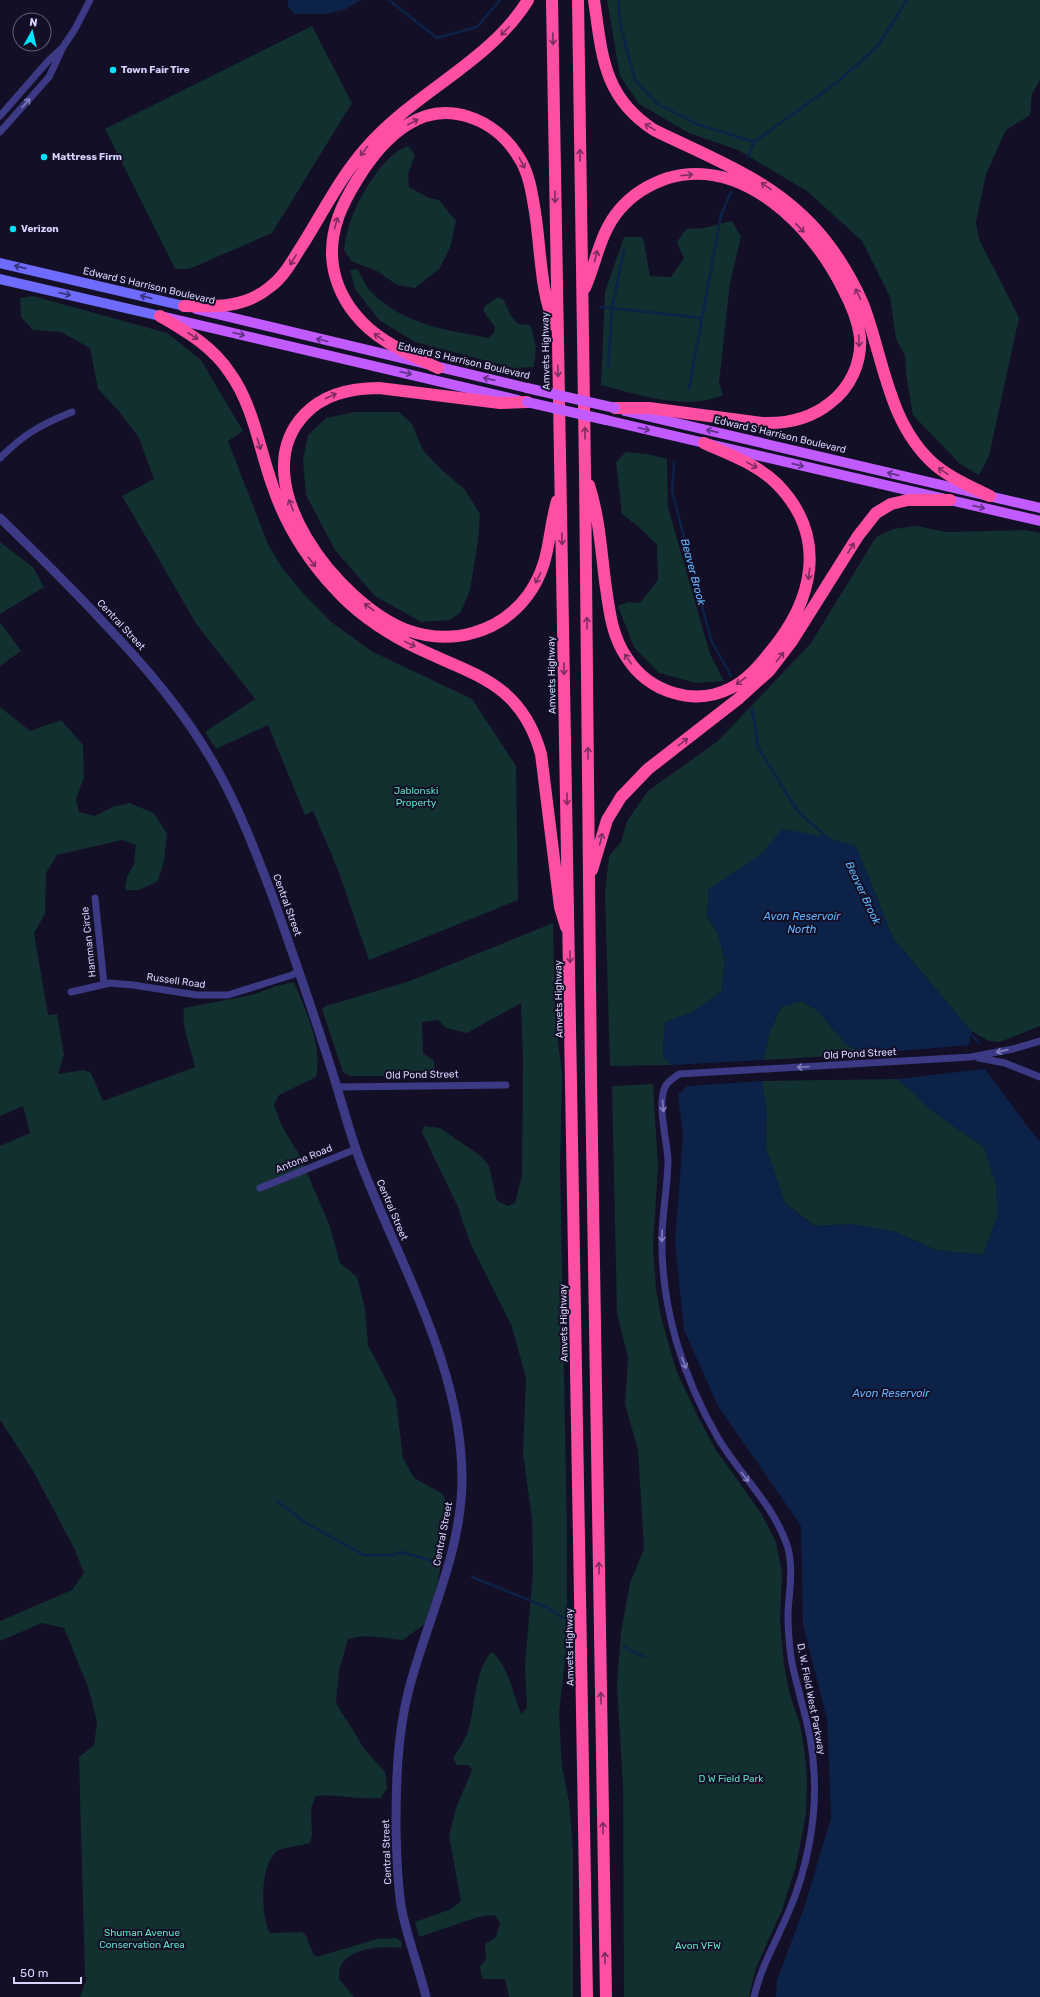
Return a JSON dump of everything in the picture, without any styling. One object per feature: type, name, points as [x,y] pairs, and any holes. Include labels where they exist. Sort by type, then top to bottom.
[{"type":"highway","points":[[184,306],[231,305],[254,298],[277,282],[366,148],[402,113],[503,34],[528,0]]},
{"type":"highway","name":"Amvets Highway","points":[[552,0],[560,486],[570,938],[587,1997]]},
{"type":"highway","points":[[578,0],[583,292],[589,876],[606,1997]]},
{"type":"highway","points":[[594,0],[605,69],[611,85],[629,111],[647,126],[758,180],[776,192],[805,217],[835,254],[858,294],[869,321],[895,408],[909,434],[922,451],[940,469],[990,496]]},
{"type":"highway","points":[[438,368],[387,342],[364,324],[355,314],[340,289],[334,270],[332,256],[333,239],[340,209],[361,173],[389,139],[407,125],[421,118],[451,113],[472,117],[493,128],[511,145],[520,157],[526,170],[532,192],[547,308],[558,332]]},
{"type":"highway","points":[[583,292],[592,270],[598,247],[606,229],[628,200],[638,192],[661,180],[684,174],[710,174],[737,182],[750,188],[773,204],[802,230],[832,268],[849,300],[856,320],[860,349],[858,361],[850,380],[833,401],[807,416],[779,424],[649,408],[615,408]]},
{"type":"highway","points":[[160,316],[201,341],[217,356],[233,377],[246,401],[272,484],[286,519],[304,552],[336,591],[363,615],[393,635],[497,686],[518,705],[535,734],[541,754],[560,907],[570,938]]},
{"type":"highway","points":[[527,402],[500,403],[379,388],[352,389],[330,396],[305,413],[296,425],[287,442],[283,464],[284,476],[292,506],[304,531],[328,567],[364,603],[386,619],[406,630],[430,636],[457,637],[481,631],[499,622],[516,608],[528,595],[544,565],[549,549],[552,520],[560,486]]},
{"type":"highway","points":[[585,472],[596,506],[612,626],[621,648],[637,671],[657,687],[672,693],[689,697],[709,696],[731,688],[750,675],[784,634],[800,606],[806,590],[810,573],[810,555],[806,532],[801,519],[787,496],[777,484],[752,465],[704,443]]},
{"type":"highway","points":[[589,876],[607,820],[621,797],[643,773],[738,699],[769,671],[792,641],[858,536],[876,513],[891,504],[908,500],[950,500]]},
{"type":"main road","name":"Edward S Harrison Boulevard","points":[[0,263],[438,368],[1040,508]]},
{"type":"main road","points":[[0,279],[1040,521]]},
{"type":"street","points":[[0,132],[49,77],[63,47],[75,29],[90,0]]},
{"type":"street","points":[[0,116],[48,61],[63,47]]},
{"type":"street","points":[[0,458],[29,432],[43,424],[72,412]]},
{"type":"street","name":"Central Street","points":[[0,518],[48,564],[135,657],[191,727],[214,763],[245,826],[299,971],[356,1149],[444,1369],[455,1407],[461,1454],[461,1501],[455,1541],[447,1574],[408,1693],[398,1758],[397,1853],[402,1909],[426,1997]]},
{"type":"street","name":"Hamman Circle","points":[[95,898],[104,984]]},
{"type":"street","name":"Russell Road","points":[[71,992],[104,984],[133,985],[197,995],[228,995],[292,975],[299,971]]},
{"type":"street","name":"Old Pond Street","points":[[679,1074],[971,1057],[1013,1049],[1040,1041]]},
{"type":"street","points":[[971,1057],[1005,1063],[1040,1077]]},
{"type":"street","name":"D. W. Field West Parkway","points":[[679,1074],[670,1080],[665,1087],[662,1098],[668,1160],[662,1246],[666,1291],[671,1322],[682,1359],[702,1408],[731,1460],[776,1520],[788,1548],[790,1578],[788,1616],[792,1662],[810,1736],[814,1774],[811,1829],[801,1874],[789,1912],[762,1969],[754,1997]]},
{"type":"street","name":"Old Pond Street","points":[[337,1087],[506,1085]]},
{"type":"street","name":"Antone Road","points":[[260,1188],[356,1149]]},
{"type":"green space","points":[[607,0],[1040,0],[1040,80],[1032,94],[1030,115],[1006,130],[986,174],[976,222],[979,239],[1019,318],[989,456],[979,475],[960,464],[913,415],[906,374],[905,356],[896,339],[890,297],[862,241],[807,191],[738,150],[689,133],[639,104],[620,76]]},
{"type":"green space","points":[[312,26],[352,103],[272,233],[189,269],[175,269],[105,129]]},
{"type":"green space","points":[[408,146],[415,155],[408,174],[409,187],[429,198],[439,200],[456,221],[450,248],[439,269],[415,288],[397,285],[377,271],[351,261],[344,250],[352,218],[363,193],[379,169],[398,151]]},
{"type":"green space","points":[[732,221],[741,237],[730,283],[719,383],[723,395],[709,400],[678,402],[646,397],[601,385],[605,292],[624,237],[643,237],[650,276],[671,277],[684,258],[677,242],[686,229],[704,228]]},
{"type":"green space","points":[[357,269],[372,293],[385,304],[412,319],[442,329],[489,338],[494,333],[495,327],[483,311],[485,306],[498,297],[504,300],[510,314],[518,324],[531,325],[536,347],[534,367],[514,368],[415,342],[379,320],[355,289],[350,270]]},
{"type":"green space","name":"Jablonski Property","points":[[33,296],[167,333],[201,360],[243,431],[228,441],[268,544],[283,569],[303,593],[331,622],[373,652],[472,699],[516,766],[518,900],[369,960],[338,870],[313,811],[305,815],[268,725],[216,749],[205,732],[255,699],[197,625],[122,496],[154,479],[139,438],[118,410],[98,389],[90,348],[61,332],[33,330],[21,317],[20,298]]},
{"type":"green space","points":[[355,412],[399,412],[412,424],[423,450],[440,468],[465,490],[480,514],[478,541],[470,590],[461,612],[450,620],[421,622],[375,596],[335,550],[306,495],[303,460],[308,435],[326,418]]},
{"type":"green space","points":[[626,452],[647,454],[667,459],[668,507],[710,654],[724,681],[696,683],[659,673],[634,647],[618,606],[628,602],[640,603],[658,580],[657,545],[640,528],[622,514],[616,462]]},
{"type":"green space","points":[[917,526],[946,532],[1025,530],[1040,533],[1040,1026],[1000,1042],[989,1041],[971,1031],[893,938],[856,846],[783,829],[762,854],[709,889],[707,915],[718,934],[725,960],[722,991],[693,1012],[665,1022],[663,1057],[672,1065],[610,1066],[605,894],[609,856],[621,842],[627,821],[648,791],[718,741],[811,643],[876,537],[893,529]]},
{"type":"green space","points":[[0,542],[33,567],[44,587],[0,614]]},
{"type":"green space","points":[[0,622],[21,651],[0,666]]},
{"type":"green space","name":"Shuman Avenue Conservation Area","points":[[0,707],[30,731],[61,720],[83,745],[84,777],[76,799],[79,812],[95,816],[113,807],[129,803],[154,813],[167,834],[164,861],[158,881],[139,890],[125,890],[127,877],[134,864],[136,845],[122,840],[57,855],[46,873],[45,914],[34,933],[48,1015],[57,1014],[64,1055],[58,1074],[84,1070],[91,1073],[103,1101],[195,1067],[185,1030],[183,1016],[184,1008],[252,995],[276,986],[294,982],[312,1029],[318,1065],[316,1077],[279,1095],[274,1105],[282,1126],[300,1156],[329,1224],[340,1263],[357,1277],[365,1309],[368,1345],[396,1399],[403,1458],[414,1478],[443,1494],[449,1511],[438,1582],[426,1623],[403,1640],[365,1636],[348,1639],[339,1671],[336,1703],[365,1750],[385,1772],[387,1788],[381,1798],[316,1796],[311,1808],[312,1834],[310,1843],[277,1851],[271,1858],[267,1867],[263,1890],[263,1903],[264,1915],[270,1933],[302,1932],[307,1937],[312,1951],[317,1957],[377,1939],[396,1938],[402,1942],[401,1948],[385,1947],[367,1949],[351,1955],[344,1960],[340,1967],[339,1979],[354,1997],[80,1997],[87,1977],[85,1977],[79,1757],[94,1745],[97,1722],[88,1687],[64,1628],[42,1623],[0,1641],[0,1621],[72,1590],[84,1573],[74,1548],[32,1469],[0,1420],[0,1146],[30,1133],[23,1106],[0,1116]]},
{"type":"green space","points":[[553,923],[555,1016],[562,1073],[560,1166],[567,1532],[567,1643],[559,1713],[562,1767],[569,1801],[573,1849],[573,1997],[509,1997],[505,1979],[482,1979],[480,1966],[486,1960],[485,1944],[496,1937],[500,1923],[495,1915],[478,1917],[419,1937],[415,1922],[451,1909],[461,1901],[449,1836],[456,1808],[472,1770],[469,1765],[457,1765],[453,1758],[468,1732],[478,1679],[485,1661],[491,1652],[497,1657],[506,1671],[521,1714],[527,1708],[525,1666],[533,1571],[532,1519],[523,1453],[526,1378],[512,1327],[471,1245],[457,1205],[422,1132],[424,1126],[440,1128],[481,1156],[489,1166],[497,1201],[508,1206],[515,1203],[522,1175],[523,1062],[521,1003],[467,1033],[446,1028],[438,1020],[422,1022],[423,1053],[434,1061],[435,1076],[350,1076],[343,1072],[322,1009],[326,1006],[407,982]]},
{"type":"green space","points":[[801,1001],[817,1010],[847,1045],[866,1054],[763,1060],[770,1031],[781,1007]]},
{"type":"green space","points":[[897,1079],[915,1094],[928,1108],[984,1147],[996,1184],[998,1215],[983,1255],[936,1250],[895,1232],[852,1224],[815,1226],[785,1203],[766,1148],[767,1112],[762,1081]]},
{"type":"green space","name":"D W Field Park","points":[[653,1084],[658,1166],[653,1246],[656,1289],[661,1317],[676,1370],[699,1419],[716,1450],[761,1513],[776,1542],[782,1573],[780,1620],[784,1665],[790,1695],[800,1724],[805,1755],[807,1778],[806,1813],[796,1866],[782,1910],[756,1968],[749,1997],[624,1997],[623,1787],[617,1685],[621,1632],[630,1583],[644,1549],[638,1450],[625,1404],[628,1358],[617,1313],[612,1086]]},
{"type":"water","points":[[288,0],[361,0],[344,10],[326,14],[294,14],[288,6]]},
{"type":"water","name":"Avon Reservoir North","points":[[782,829],[822,836],[856,846],[893,938],[971,1031],[969,1045],[866,1054],[847,1045],[817,1010],[801,1001],[781,1007],[770,1031],[763,1060],[672,1065],[663,1057],[665,1022],[693,1012],[722,991],[725,960],[718,934],[707,915],[709,889],[762,854]]},
{"type":"water","name":"Avon Reservoir","points":[[985,1069],[1027,1126],[1040,1141],[1040,1997],[776,1997],[777,1980],[804,1908],[831,1818],[827,1719],[803,1625],[801,1526],[718,1406],[684,1330],[675,1243],[683,1135],[678,1095],[687,1086],[762,1081],[767,1112],[766,1148],[785,1203],[814,1226],[852,1224],[895,1232],[936,1250],[983,1255],[998,1215],[996,1184],[984,1147],[928,1108],[915,1094],[897,1079]]},
{"type":"waterway","name":"Beaver Brook","points":[[389,0],[437,38],[477,27],[500,0]]},
{"type":"waterway","name":"Beaver Brook","points":[[618,0],[621,28],[635,80],[656,103],[697,124],[754,142]]},
{"type":"waterway","points":[[754,142],[836,83],[877,47],[907,0]]},
{"type":"waterway","name":"Beaver Brook","points":[[747,158],[754,142]]},
{"type":"waterway","name":"Beaver Brook","points":[[689,389],[721,215],[731,192]]},
{"type":"waterway","points":[[608,367],[612,308],[624,250]]},
{"type":"waterway","points":[[601,307],[701,318]]},
{"type":"waterway","name":"Beaver Brook","points":[[674,463],[672,491],[711,640],[731,676]]},
{"type":"waterway","name":"Beaver Brook","points":[[752,709],[758,747],[796,809],[828,839]]},
{"type":"waterway","name":"Beaver Brook","points":[[968,1031],[979,1043]]},
{"type":"waterway","points":[[277,1501],[306,1523],[364,1555],[392,1555],[401,1552],[439,1563]]},
{"type":"waterway","points":[[472,1577],[546,1607],[563,1618]]},
{"type":"waterway","points":[[624,1647],[644,1657]]},
{"type":"place","name":"Town Fair Tire","points":[[113,70]]},
{"type":"place","name":"Mattress Firm","points":[[44,157]]},
{"type":"place","name":"Verizon","points":[[13,229]]},
{"type":"park label","name":"Avon VFW","points":[[698,1946]]}]
